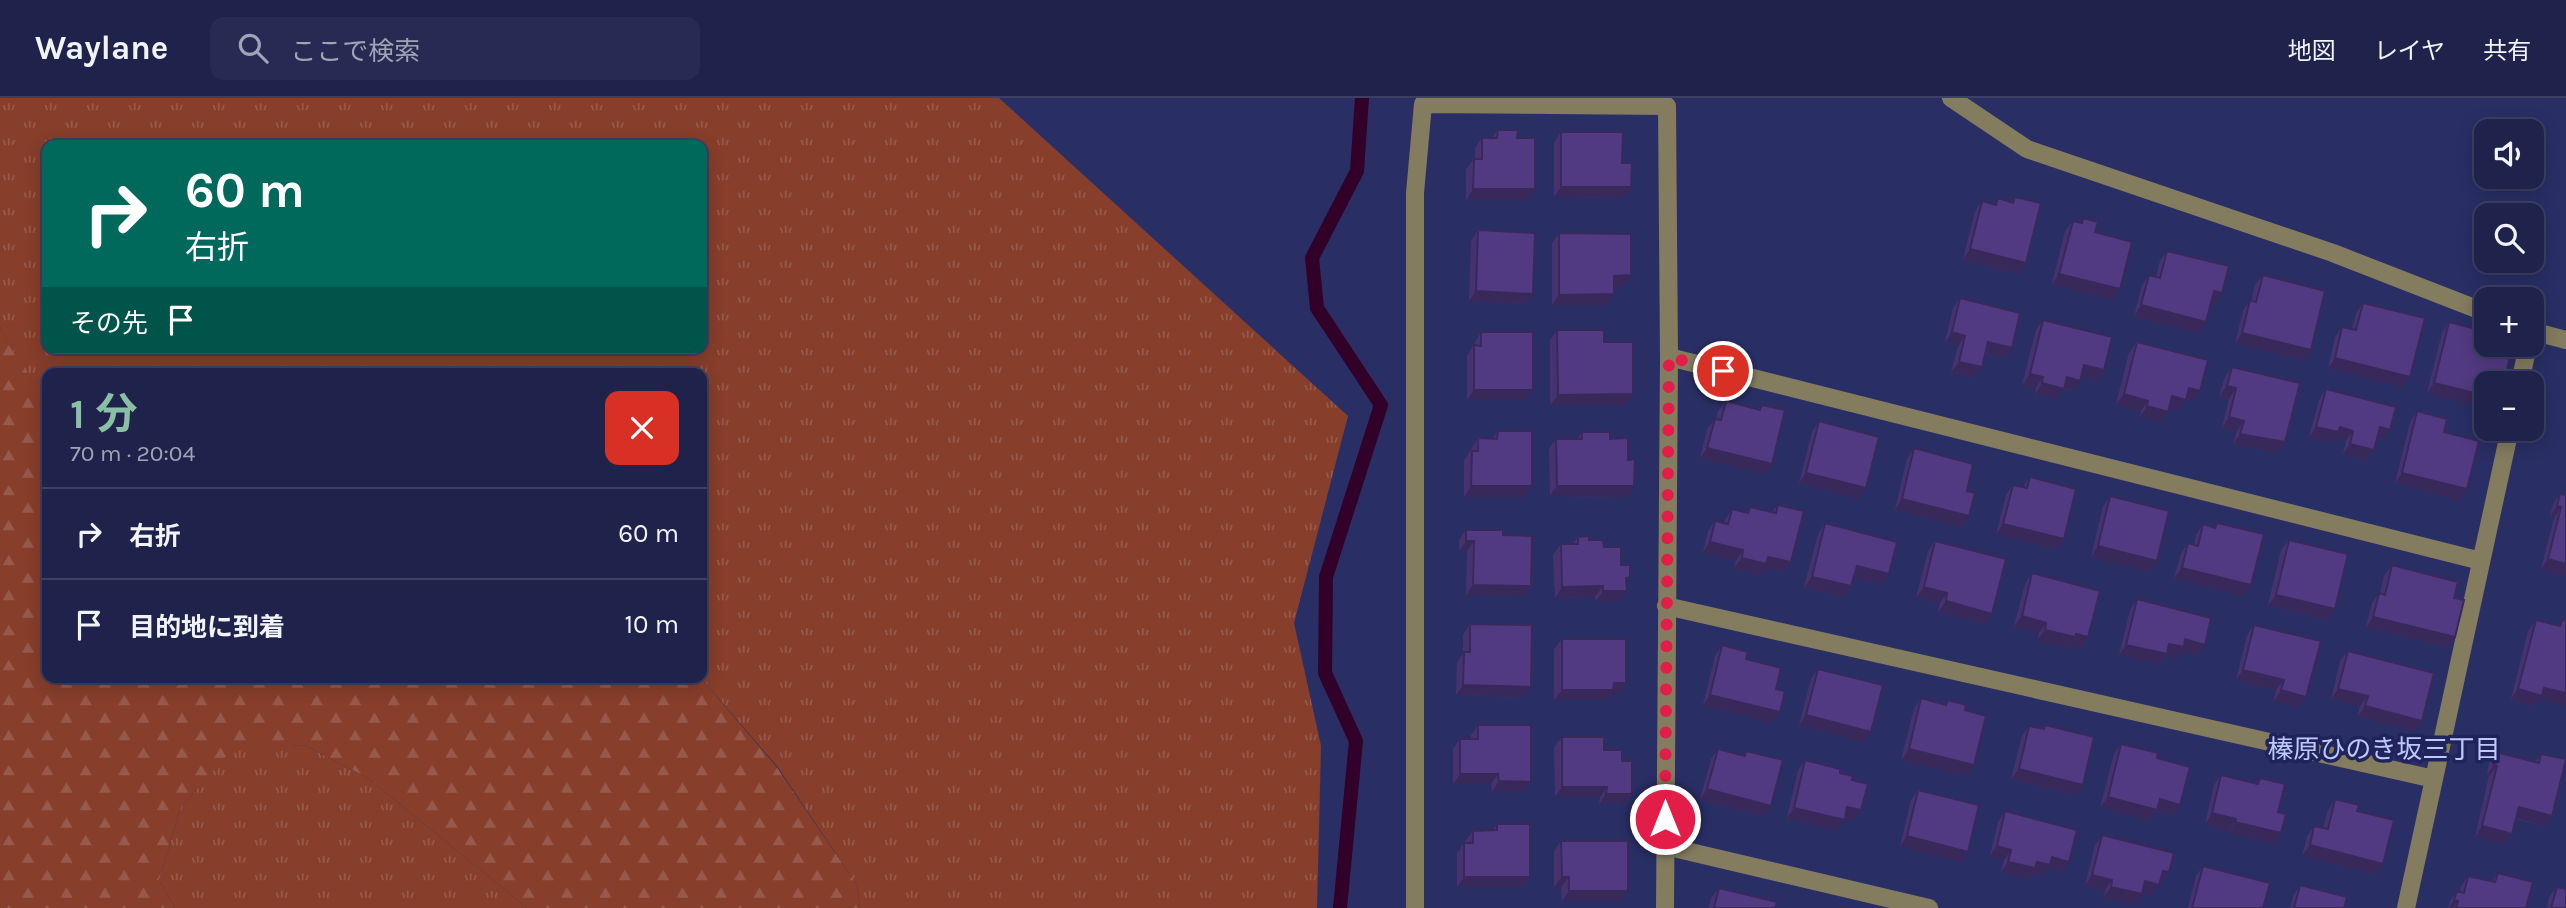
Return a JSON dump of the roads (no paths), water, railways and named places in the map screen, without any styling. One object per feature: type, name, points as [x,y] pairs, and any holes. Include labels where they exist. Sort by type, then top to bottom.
[{"type":"street","points":[[1951,98],[2026,149],[2333,253],[2474,308]]},
{"type":"street","points":[[1415,908],[1415,194],[1423,104],[1667,106],[1669,357],[1665,908]]},
{"type":"street","points":[[2544,334],[2566,340]]},
{"type":"street","points":[[1669,357],[2482,561]]},
{"type":"street","points":[[2406,908],[2507,441]]},
{"type":"street","points":[[1666,606],[2434,779]]},
{"type":"street","points":[[1665,846],[1929,908]]},
{"type":"waterway","points":[[1340,908],[1356,741],[1325,673],[1326,577],[1381,405],[1317,308],[1312,258],[1357,171],[1362,98]]},
{"type":"district","name":"榛原ひのき坂三丁目","points":[[2384,749]]}]
